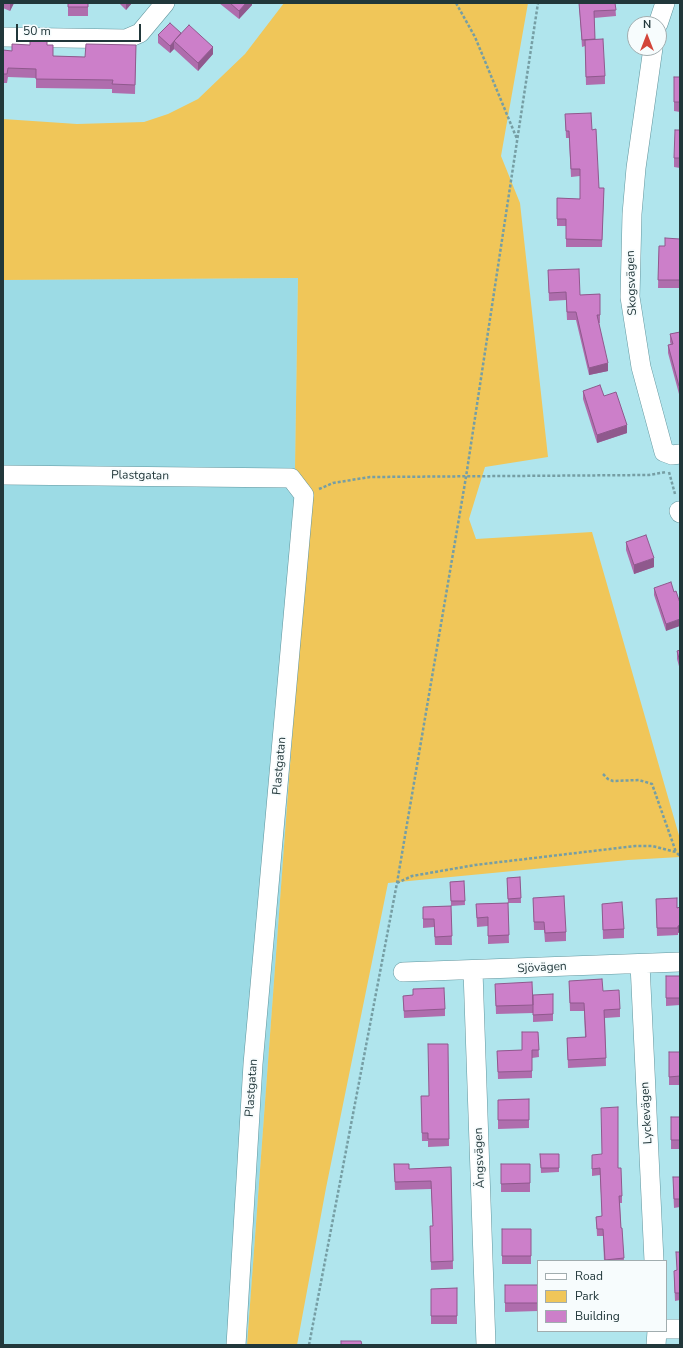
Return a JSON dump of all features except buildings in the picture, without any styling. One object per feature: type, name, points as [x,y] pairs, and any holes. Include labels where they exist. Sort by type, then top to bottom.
[{"type":"street","points":[[3,37],[126,39],[140,33],[165,3]]},
{"type":"street","points":[[661,16],[665,3]]},
{"type":"street","name":"Skogsvägen","points":[[651,56],[636,168],[632,221],[630,297],[640,367],[672,453]]},
{"type":"street","name":"Plastgatan","points":[[3,475],[290,478],[304,495],[253,1064],[236,1345]]},
{"type":"street","name":"Sjövägen","points":[[403,972],[472,971],[680,962]]},
{"type":"street","name":"Lyckevägen","points":[[640,964],[654,1260]]},
{"type":"street","name":"Ängsvägen","points":[[472,971],[486,1345]]},
{"type":"street","points":[[667,1329],[680,1329]]},
{"type":"street","points":[[656,1345],[657,1332]]},
{"type":"path","points":[[456,3],[475,37],[517,140]]},
{"type":"path","points":[[309,1345],[397,883],[466,477],[538,3]]},
{"type":"path","points":[[672,453],[669,472],[680,512]]},
{"type":"path","points":[[304,495],[333,483],[370,477],[649,475],[669,472]]},
{"type":"path","points":[[603,774],[608,779],[613,781],[639,780],[652,784],[676,852],[680,856]]},
{"type":"path","points":[[397,883],[412,876],[475,865],[635,846],[652,846],[676,852]]},
{"type":"shaded area","points":[[298,278],[295,468],[310,496],[247,1345],[3,1345],[3,280]]},
{"type":"green space","points":[[284,3],[528,3],[501,156],[520,203],[548,457],[485,467],[469,519],[476,539],[592,532],[680,839],[680,857],[628,860],[388,883],[326,1188],[297,1345],[247,1345],[310,496],[295,468],[298,278],[3,280],[3,119],[77,124],[144,122],[168,114],[198,99],[245,54]]}]
